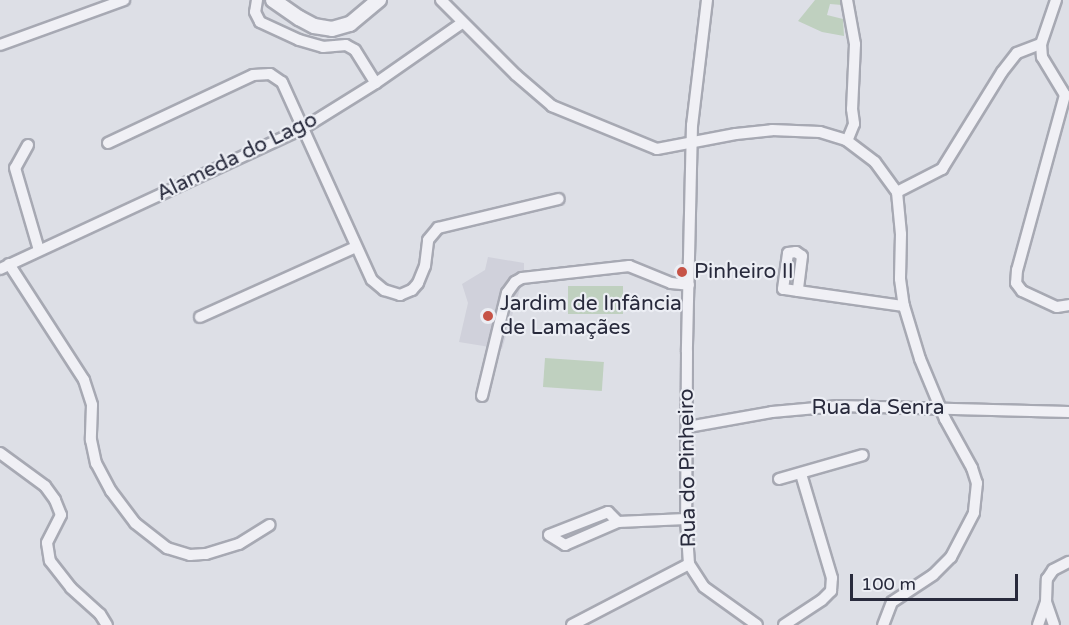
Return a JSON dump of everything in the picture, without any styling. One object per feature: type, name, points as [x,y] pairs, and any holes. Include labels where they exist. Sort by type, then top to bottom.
[{"type":"street","points":[[0,45],[124,0]]},
{"type":"street","points":[[257,0],[255,12],[260,22],[299,40],[323,47],[346,45],[355,51],[376,83]]},
{"type":"street","points":[[273,0],[314,26],[332,29],[350,24],[378,0]]},
{"type":"street","points":[[441,0],[462,23],[552,106],[657,149],[736,134],[772,130],[820,132],[847,141],[875,162],[897,192],[901,234],[900,279],[904,306],[920,359],[940,407],[977,483],[974,513],[951,557],[933,575],[892,602],[883,625]]},
{"type":"street","name":"Rua do Pinheiro","points":[[707,0],[692,143],[687,352],[686,519],[689,564],[704,586],[757,625]]},
{"type":"street","points":[[847,0],[855,44],[855,63],[854,124],[847,141]]},
{"type":"street","points":[[1056,0],[1041,44],[1042,57],[1065,96],[1016,283],[1022,291],[1057,307],[1069,305]]},
{"type":"street","name":"Alameda do Lago","points":[[5,266],[302,129],[376,83],[462,23]]},
{"type":"street","points":[[897,192],[942,169],[1002,72],[1017,53],[1041,44]]},
{"type":"street","points":[[108,143],[253,75],[270,74],[282,82],[372,280],[384,290],[400,295],[412,290],[418,283],[425,266],[428,240],[438,228],[559,199]]},
{"type":"street","points":[[28,145],[15,168],[39,250]]},
{"type":"street","points":[[200,316],[356,247]]},
{"type":"street","points":[[5,266],[84,380],[93,405],[91,440],[96,463],[111,491],[135,522],[167,549],[190,555],[231,547],[269,525]]},
{"type":"street","points":[[482,396],[507,293],[515,282],[522,278],[629,266],[671,283],[689,285]]},
{"type":"street","points":[[798,291],[904,306]]},
{"type":"street","name":"Rua da Senra","points":[[688,427],[808,408],[940,407],[1069,412]]},
{"type":"street","points":[[0,453],[45,486],[55,500],[61,515],[47,543],[50,561],[71,588],[100,614],[107,625]]},
{"type":"street","points":[[779,479],[863,455]]},
{"type":"street","points":[[784,625],[822,600],[831,591],[832,578],[801,474]]},
{"type":"street","points":[[618,522],[608,512],[549,535],[565,546],[618,522],[686,519]]},
{"type":"street","points":[[1038,625],[1046,602],[1047,579],[1053,570],[1069,562]]},
{"type":"street","points":[[572,625],[689,564]]},
{"type":"street","points":[[1046,602],[1054,625]]},
{"type":"shaded area","name":"Jardim de Infância de Lamaçães","points":[[488,257],[524,263],[524,284],[520,289],[502,349],[459,342],[468,303],[462,284],[485,270]]},
{"type":"green space","points":[[815,0],[841,0],[842,5],[830,4],[827,15],[843,19],[844,36],[822,32],[798,21]]},
{"type":"green space","points":[[568,286],[623,286],[623,314],[568,314]]},
{"type":"green space","points":[[545,358],[604,362],[602,391],[543,387]]},
{"type":"place","name":"Pinheiro II","points":[[682,272]]},
{"type":"place","name":"Jardim de Infância de Lamaçães","points":[[488,316]]}]
